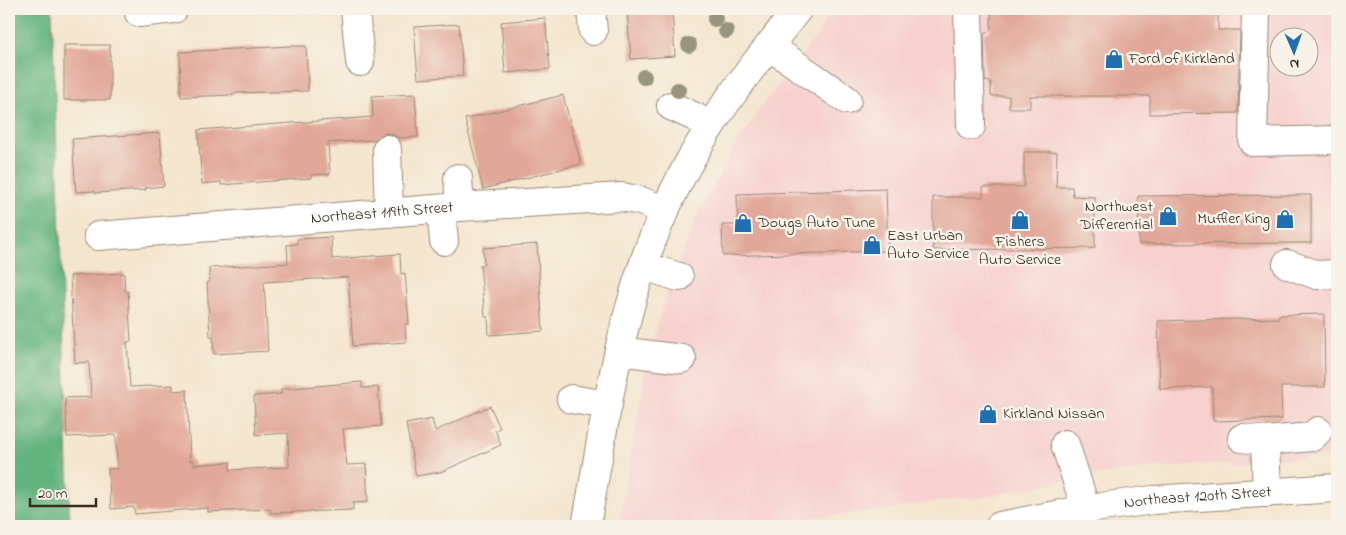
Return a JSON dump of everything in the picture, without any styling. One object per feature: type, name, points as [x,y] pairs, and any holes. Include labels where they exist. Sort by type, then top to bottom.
[{"type":"street","points":[[139,13],[174,9]]},
{"type":"street","points":[[355,9],[360,62]]},
{"type":"street","points":[[586,526],[608,406],[628,312],[643,266],[665,211],[710,127],[798,9]]},
{"type":"street","points":[[968,9],[971,126]]},
{"type":"street","points":[[1256,9],[1253,142],[1337,140]]},
{"type":"street","points":[[769,46],[847,100]]},
{"type":"street","points":[[671,106],[695,117],[710,127]]},
{"type":"street","points":[[386,149],[389,213]]},
{"type":"street","points":[[444,241],[458,178]]},
{"type":"street","name":"Northeast 119th Street","points":[[98,236],[450,208],[605,186],[622,197],[641,201],[665,211]]},
{"type":"street","points":[[1287,264],[1318,275],[1337,274]]},
{"type":"street","points":[[643,266],[680,277]]},
{"type":"street","points":[[619,351],[682,359]]},
{"type":"street","points":[[571,399],[608,406]]},
{"type":"street","points":[[1267,493],[1253,439],[1312,436],[1318,431]]},
{"type":"street","points":[[1066,444],[1096,514]]},
{"type":"street","name":"Northeast 120th Street","points":[[1000,526],[1096,514],[1154,500],[1337,488]]},
{"type":"shaded area","points":[[835,9],[1337,9],[1337,456],[1145,469],[1090,476],[974,499],[957,498],[888,510],[726,526],[620,526],[620,516],[645,372],[659,317],[695,220],[735,146],[767,100],[817,36],[821,26]]},
{"type":"shaded area","points":[[1337,519],[1337,526],[1215,526]]},
{"type":"green space","points":[[9,9],[52,9],[70,526],[9,526]]},
{"type":"building","points":[[627,9],[672,9],[675,56],[631,59]]},
{"type":"building","name":"Ford of Kirkland","points":[[991,9],[1218,9],[1218,30],[1240,30],[1238,113],[1150,114],[1150,96],[1030,96],[1030,108],[1009,108],[1009,96],[991,96],[991,82],[985,81],[984,34],[991,30]]},
{"type":"building","points":[[545,18],[550,69],[505,73],[501,22]]},
{"type":"building","points":[[459,24],[463,76],[418,79],[414,27]]},
{"type":"building","points":[[64,45],[110,45],[110,100],[64,100]]},
{"type":"building","points":[[306,46],[308,91],[233,93],[233,95],[181,97],[180,52]]},
{"type":"building","points":[[415,94],[418,137],[398,138],[386,133],[374,140],[328,143],[330,174],[311,175],[311,178],[221,185],[221,182],[202,184],[198,130],[373,117],[372,96]]},
{"type":"building","points":[[563,95],[581,164],[483,189],[465,119]]},
{"type":"building","points":[[160,133],[164,186],[145,188],[146,190],[95,193],[95,191],[76,192],[72,139]]},
{"type":"building","points":[[1024,152],[1057,152],[1056,187],[1072,187],[1073,196],[1095,197],[1095,248],[933,250],[933,197],[983,197],[983,187],[1024,187]]},
{"type":"building","points":[[886,189],[888,251],[723,256],[722,225],[738,225],[737,194]]},
{"type":"building","points":[[1311,195],[1311,243],[1139,244],[1138,196]]},
{"type":"building","points":[[331,237],[332,259],[400,254],[401,274],[405,273],[409,324],[405,324],[406,342],[353,346],[348,277],[264,282],[268,351],[214,354],[213,337],[210,337],[207,282],[210,282],[209,268],[288,263],[287,245],[297,244],[297,239]]},
{"type":"building","points":[[537,244],[543,331],[489,335],[488,317],[485,317],[480,265],[484,265],[483,248]]},
{"type":"building","points":[[124,273],[125,291],[128,291],[131,342],[127,342],[130,387],[173,385],[173,391],[187,390],[190,461],[193,460],[193,465],[230,462],[230,470],[289,467],[288,433],[256,435],[254,396],[281,394],[281,389],[362,382],[362,388],[378,387],[381,426],[343,429],[347,465],[366,464],[368,502],[353,503],[353,510],[271,513],[270,509],[208,512],[208,508],[135,514],[134,507],[111,509],[108,469],[117,469],[116,435],[67,437],[65,398],[91,397],[89,362],[75,363],[70,276]]},
{"type":"building","points":[[1324,314],[1325,387],[1281,387],[1282,419],[1213,421],[1212,387],[1160,389],[1158,321],[1279,318],[1279,315]]},
{"type":"building","points":[[490,406],[500,428],[495,430],[501,445],[441,472],[416,476],[406,424],[432,419],[435,431]]},
{"type":"place","name":"Ford of Kirkland","points":[[1114,59]]},
{"type":"place","name":"Northwest Differential","points":[[1168,216]]},
{"type":"place","name":"Muffler King","points":[[1285,219]]},
{"type":"place","name":"Fishers Auto Service","points":[[1020,220]]},
{"type":"place","name":"Dougs Auto Tune","points":[[743,223]]},
{"type":"place","name":"East Urban Auto Service","points":[[872,245]]},
{"type":"place","name":"Kirkland Nissan","points":[[988,414]]}]
